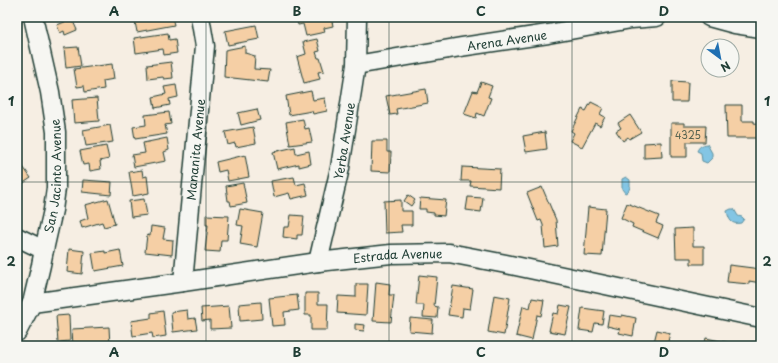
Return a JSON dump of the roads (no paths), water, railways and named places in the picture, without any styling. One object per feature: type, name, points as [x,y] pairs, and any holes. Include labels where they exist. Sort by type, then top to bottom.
[{"type":"street","name":"San Jacinto Avenue","points":[[17,332],[32,303],[53,210],[56,188],[56,132],[50,92],[33,17]]},
{"type":"street","name":"Mananita Avenue","points":[[183,282],[205,46],[200,17]]},
{"type":"street","name":"Yerba Avenue","points":[[318,262],[340,168],[356,65],[357,17]]},
{"type":"street","name":"Arena Avenue","points":[[356,65],[631,19],[657,17]]},
{"type":"street","points":[[709,17],[736,24],[761,28]]},
{"type":"street","points":[[17,237],[44,250]]},
{"type":"street","name":"Estrada Avenue","points":[[32,303],[318,262],[391,254],[449,253],[761,318]]},
{"type":"water","points":[[707,144],[712,153],[712,158],[707,163],[702,161],[701,153],[697,151],[701,146]]},
{"type":"water","points":[[626,177],[630,180],[630,186],[628,191],[625,193],[622,189],[622,179]]},
{"type":"water","points":[[734,209],[738,216],[744,219],[741,223],[731,221],[727,211]]}]
